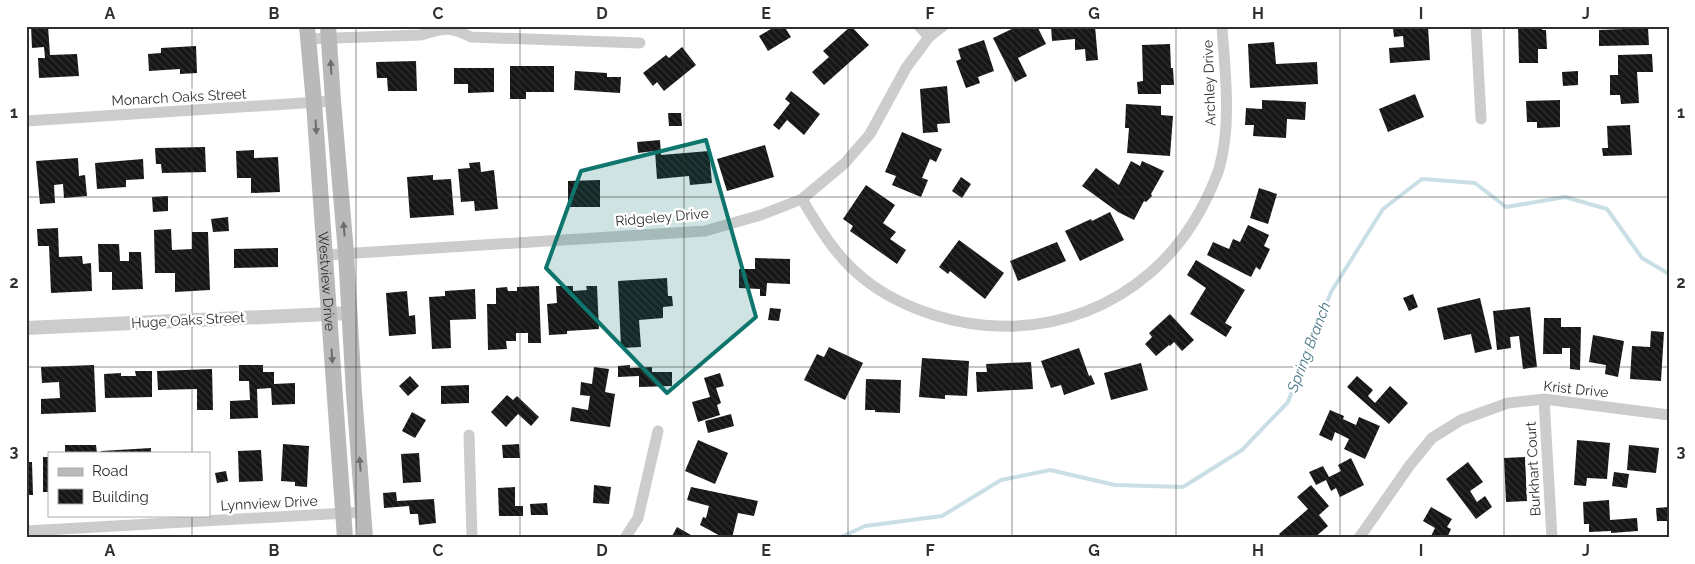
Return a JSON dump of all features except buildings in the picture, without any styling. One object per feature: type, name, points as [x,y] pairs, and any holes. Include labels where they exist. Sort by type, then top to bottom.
[{"type":"main road","name":"Westview Drive","points":[[329,32],[365,538]]},
{"type":"main road","name":"Westview Drive","points":[[307,33],[330,313],[345,538]]},
{"type":"street","points":[[919,26],[929,37]]},
{"type":"street","name":"Ridgeley Drive","points":[[325,255],[705,231],[762,215],[802,199],[844,163],[870,134],[906,68],[929,37],[943,26]]},
{"type":"street","name":"Archley Drive","points":[[802,199],[817,225],[842,259],[864,279],[895,300],[918,310],[950,320],[982,326],[1012,327],[1054,322],[1094,309],[1132,288],[1164,262],[1191,227],[1207,197],[1218,170],[1226,134],[1227,98],[1222,26]]},
{"type":"street","points":[[1476,26],[1482,119]]},
{"type":"street","points":[[307,33],[421,35],[438,30],[454,29],[471,37],[640,43]]},
{"type":"street","name":"Monarch Oaks Street","points":[[26,121],[333,101]]},
{"type":"street","name":"Huge Oaks Street","points":[[26,328],[350,313]]},
{"type":"street","name":"Krist Drive","points":[[1359,538],[1410,465],[1432,438],[1462,420],[1508,403],[1544,399],[1669,415]]},
{"type":"street","name":"Burkhart Court","points":[[1544,399],[1552,538]]},
{"type":"street","points":[[624,538],[638,518],[658,432]]},
{"type":"street","points":[[469,435],[472,538]]},
{"type":"street","name":"Lynnview Drive","points":[[26,531],[364,512]]},
{"type":"highlighted area","points":[[706,140],[756,317],[667,393],[546,268],[581,171]]},
{"type":"waterway","name":"Spring Branch","points":[[839,538],[865,526],[942,516],[1001,480],[1050,470],[1115,485],[1183,487],[1242,450],[1288,402],[1331,292],[1383,209],[1422,179],[1475,183],[1506,207],[1565,197],[1607,209],[1642,258],[1669,274]]}]
